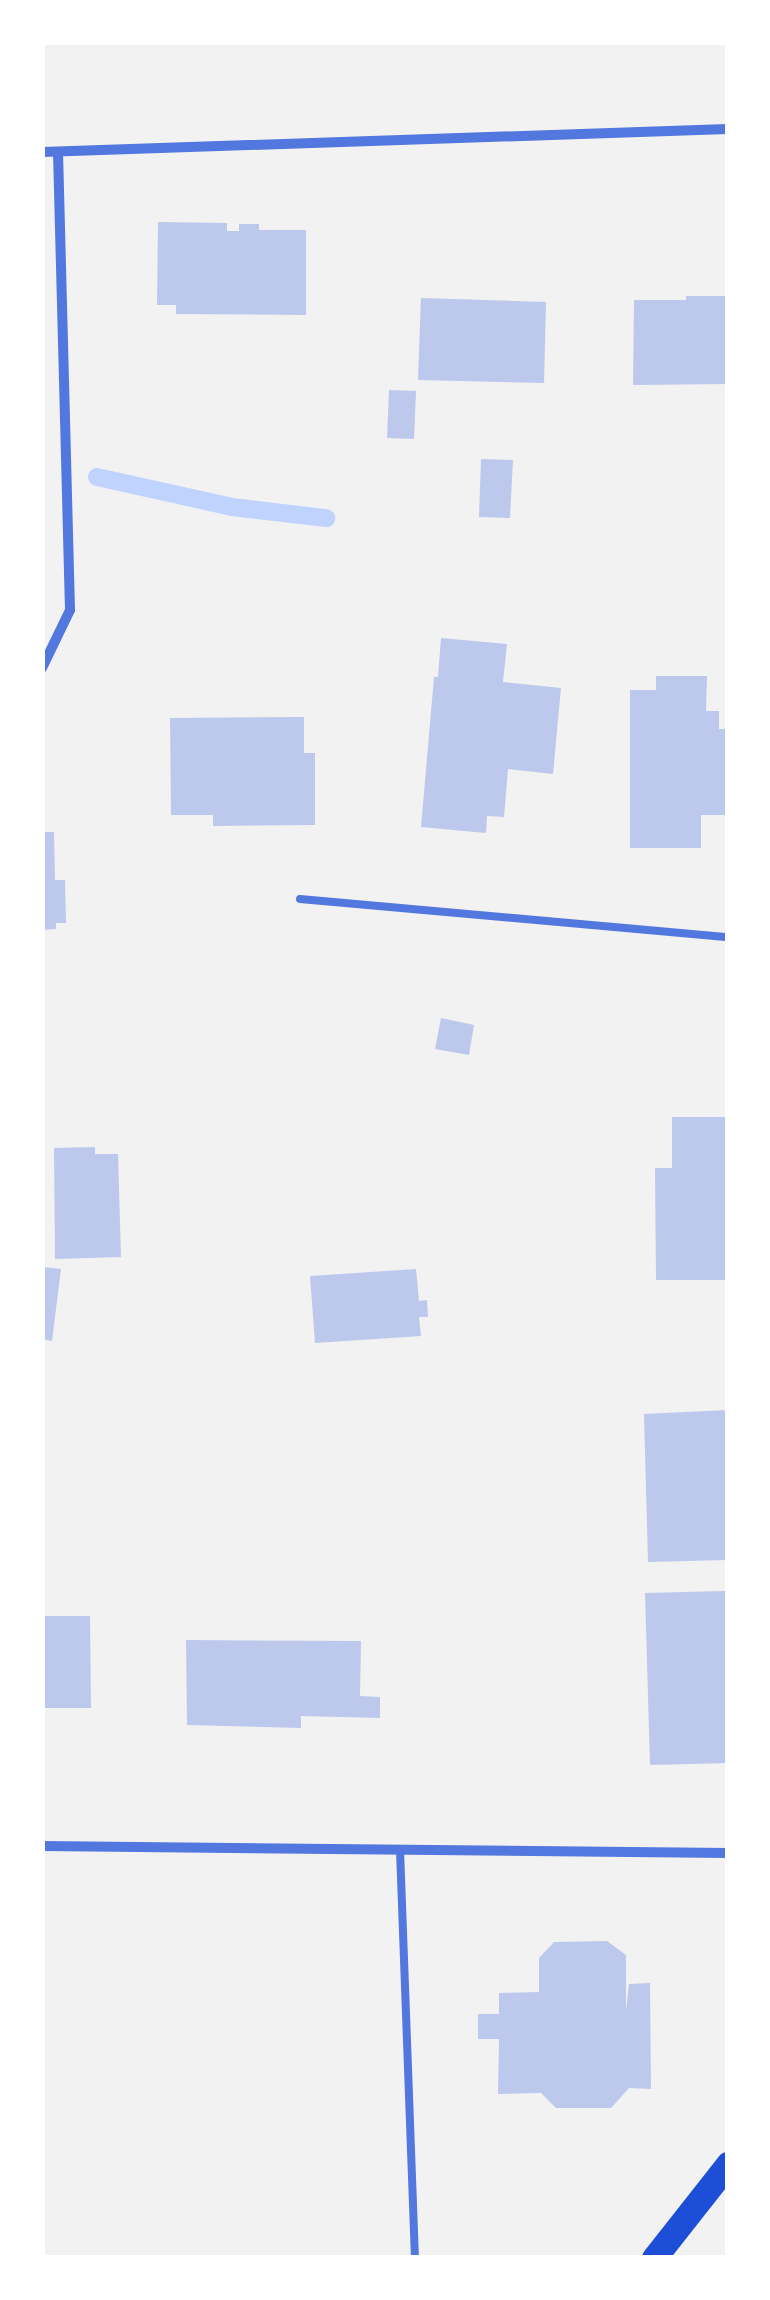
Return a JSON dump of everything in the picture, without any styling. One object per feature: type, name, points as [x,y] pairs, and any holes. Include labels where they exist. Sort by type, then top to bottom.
[{"type":"main road","points":[[654,2258],[728,2164]]},
{"type":"street","points":[[42,152],[728,129]]},
{"type":"street","points":[[42,668],[70,610],[58,152]]},
{"type":"street","points":[[42,1846],[728,1853]]},
{"type":"lane","points":[[300,899],[728,937]]},
{"type":"lane","points":[[400,1850],[415,2258]]},
{"type":"building","points":[[158,222],[227,223],[227,231],[239,231],[239,224],[259,224],[259,230],[306,230],[306,315],[176,314],[176,305],[157,305]]},
{"type":"building","points":[[686,296],[728,296],[728,384],[633,385],[634,300],[686,300]]},
{"type":"building","points":[[421,298],[546,302],[544,383],[418,380]]},
{"type":"building","points":[[389,390],[416,391],[414,439],[387,438]]},
{"type":"building","points":[[481,459],[513,460],[510,518],[479,517]]},
{"type":"building","points":[[441,638],[507,644],[503,682],[561,688],[553,774],[508,769],[504,817],[487,816],[486,833],[421,827]]},
{"type":"building","points":[[656,676],[707,676],[706,711],[719,711],[719,729],[726,729],[728,815],[701,815],[701,848],[630,848],[630,690],[656,690]]},
{"type":"building","points":[[304,717],[304,753],[315,753],[315,825],[213,826],[213,815],[171,815],[170,718]]},
{"type":"building","points":[[42,832],[54,832],[55,880],[65,880],[66,923],[56,923],[56,929],[42,930]]},
{"type":"building","points":[[441,1018],[474,1025],[469,1055],[435,1049]]},
{"type":"building","points":[[672,1117],[728,1117],[728,1280],[656,1280],[655,1168],[672,1168]]},
{"type":"building","points":[[95,1147],[95,1154],[118,1154],[121,1257],[55,1259],[54,1148]]},
{"type":"building","points":[[42,1267],[61,1269],[52,1341],[42,1339]]},
{"type":"building","points":[[416,1269],[419,1301],[427,1300],[428,1317],[419,1317],[421,1336],[315,1343],[310,1276]]},
{"type":"building","points":[[728,1410],[728,1560],[648,1562],[644,1414]]},
{"type":"building","points":[[725,1591],[728,1763],[650,1765],[645,1593]]},
{"type":"building","points":[[42,1616],[90,1616],[91,1708],[42,1708]]},
{"type":"building","points":[[186,1640],[361,1641],[360,1696],[380,1697],[380,1718],[301,1716],[301,1728],[187,1725]]},
{"type":"building","points":[[607,1941],[626,1955],[626,2011],[629,1984],[650,1983],[651,2089],[629,2088],[611,2108],[556,2108],[541,2093],[498,2094],[499,2039],[478,2039],[478,2014],[499,2014],[499,1993],[539,1992],[539,1958],[554,1942]]},
{"type":"waterway","points":[[97,477],[232,507],[326,518]]}]
